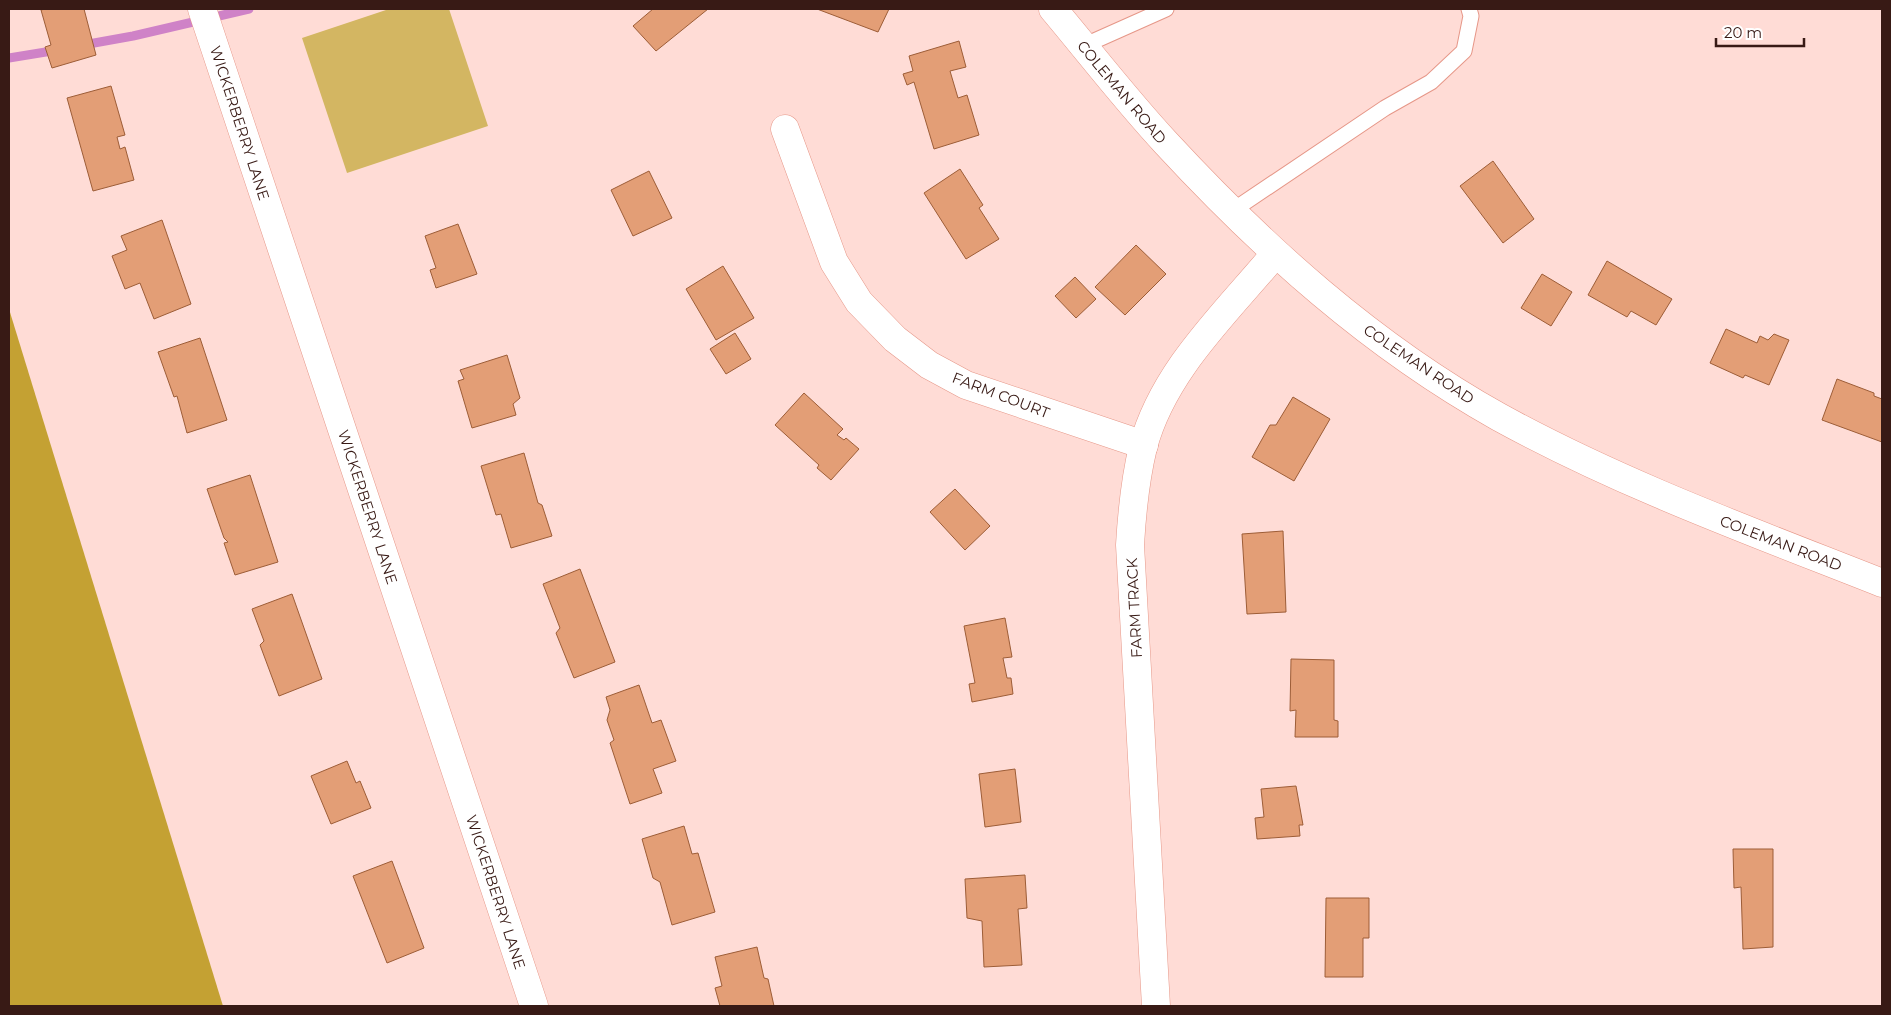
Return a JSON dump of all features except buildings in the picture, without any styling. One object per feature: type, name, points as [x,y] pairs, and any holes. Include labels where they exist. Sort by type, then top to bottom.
[{"type":"street","name":"WICKERBERRY LANE","points":[[202,9],[534,1006]]},
{"type":"street","name":"COLEMAN ROAD","points":[[1053,9],[1164,142],[1275,254],[1346,314],[1418,366],[1497,416],[1579,459],[1654,492],[1882,583]]},
{"type":"street","name":"FARM COURT","points":[[785,129],[834,262],[859,302],[895,339],[929,364],[966,385],[1144,445]]},
{"type":"street","name":"FARM TRACK","points":[[1156,1006],[1130,545],[1133,495],[1144,445],[1160,403],[1183,363],[1275,254]]},
{"type":"lane","points":[[1083,46],[1166,9]]},
{"type":"lane","points":[[1232,211],[1385,108],[1431,82],[1464,51],[1471,16],[1469,9]]},
{"type":"shaded area","points":[[389,9],[449,9],[488,126],[347,173],[302,38]]},
{"type":"shaded area","points":[[9,309],[223,1006],[9,1006]]},
{"type":"waterway","points":[[83,45],[133,36],[249,9]]},
{"type":"waterway","points":[[9,58],[58,50]]}]
